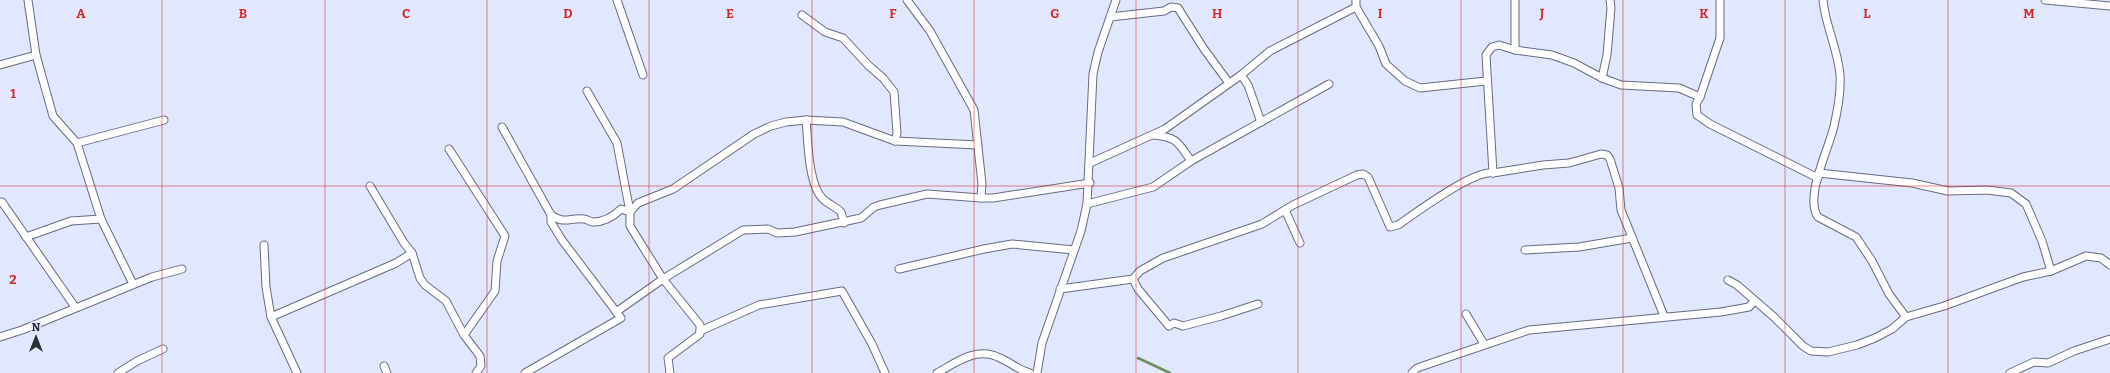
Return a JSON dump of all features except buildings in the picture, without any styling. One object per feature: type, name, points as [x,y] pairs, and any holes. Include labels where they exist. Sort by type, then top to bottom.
[{"type":"street","points":[[28,0],[36,55],[53,116],[77,143],[101,219],[133,284]]},
{"type":"street","points":[[617,0],[643,75]]},
{"type":"street","points":[[907,0],[930,31],[974,110],[982,184],[981,198]]},
{"type":"street","points":[[1037,373],[1042,343],[1081,231],[1088,204],[1093,74],[1098,52],[1116,0]]},
{"type":"street","points":[[1514,50],[1515,0]]},
{"type":"street","points":[[1602,78],[1607,55],[1612,8],[1610,0]]},
{"type":"street","points":[[1720,0],[1720,38],[1695,109],[1700,119],[1772,156],[1819,176],[1912,183],[1939,190],[1967,192],[1987,190],[2018,195],[2026,204],[2042,242],[2050,271]]},
{"type":"street","points":[[1823,0],[1840,73],[1840,88],[1834,128],[1814,196],[1814,211],[1818,217],[1856,237],[1872,261],[1889,294],[1906,317]]},
{"type":"street","points":[[2045,0],[2090,2],[2110,6]]},
{"type":"street","points":[[1090,163],[1153,136],[1229,84],[1270,51],[1356,4],[1379,46],[1386,64],[1409,84],[1420,88],[1486,81]]},
{"type":"street","points":[[1110,17],[1164,11],[1171,6],[1178,8],[1204,49],[1229,84]]},
{"type":"street","points":[[802,15],[825,32],[843,38],[869,66],[883,78],[894,92],[897,133],[895,141]]},
{"type":"street","points":[[1493,173],[1486,81],[1486,55],[1488,50],[1499,45],[1514,50],[1552,55],[1574,63],[1602,78],[1621,85],[1679,88],[1700,97]]},
{"type":"street","points":[[0,65],[36,55]]},
{"type":"street","points":[[1241,75],[1248,85],[1261,122]]},
{"type":"street","points":[[1088,204],[1153,187],[1191,161],[1329,84]]},
{"type":"street","points":[[587,91],[617,143],[630,212],[630,226],[663,279],[698,321],[700,334],[668,358],[670,373]]},
{"type":"street","points":[[77,143],[164,120]]},
{"type":"street","points":[[630,212],[638,203],[673,189],[754,134],[771,126],[786,122],[806,120],[843,122],[895,141],[978,145]]},
{"type":"street","points":[[806,120],[810,168],[821,197],[841,212],[844,223]]},
{"type":"street","points":[[502,127],[551,215],[557,220],[565,221],[584,219],[592,222],[607,219],[621,209],[630,212]]},
{"type":"street","points":[[1153,136],[1167,136],[1176,140],[1191,161]]},
{"type":"street","points":[[448,150],[505,236],[498,261],[495,292],[464,335]]},
{"type":"street","points":[[1060,289],[1134,279],[1140,271],[1163,258],[1262,224],[1327,188],[1363,174],[1368,177],[1390,227],[1398,225],[1460,185],[1485,172],[1493,173],[1543,165],[1569,163],[1601,154],[1607,155],[1610,158],[1619,188],[1621,210],[1664,316]]},
{"type":"street","points":[[616,312],[663,279],[743,230],[768,229],[777,233],[795,232],[844,223],[861,218],[874,207],[928,194],[993,198],[1090,183]]},
{"type":"street","points":[[370,186],[404,243],[412,253],[420,278],[425,285],[446,301],[464,335],[482,361],[480,369],[476,373]]},
{"type":"street","points":[[1,201],[75,307]]},
{"type":"street","points":[[1285,210],[1300,243]]},
{"type":"street","points":[[525,373],[621,318],[562,240],[551,222],[551,215]]},
{"type":"street","points":[[26,237],[71,221],[101,219]]},
{"type":"street","points":[[1525,250],[1579,247],[1632,238]]},
{"type":"street","points":[[899,269],[1012,244],[1074,250]]},
{"type":"street","points":[[264,245],[266,287],[271,317],[297,373]]},
{"type":"street","points":[[271,317],[396,263],[412,253]]},
{"type":"street","points":[[1728,280],[1737,285],[1774,317],[1803,346],[1811,351],[1820,353],[1857,345],[1892,329],[1906,317],[1944,306],[2023,277],[2050,271],[2086,256],[2101,258],[2110,265]]},
{"type":"street","points":[[0,337],[22,330],[152,276],[182,269]]},
{"type":"street","points":[[1134,279],[1138,289],[1169,326],[1174,323],[1183,326],[1258,304]]},
{"type":"street","points":[[700,331],[759,305],[842,291],[872,344],[885,373]]},
{"type":"street","points":[[1412,373],[1417,368],[1484,344],[1529,330],[1632,321],[1664,316],[1721,312],[1749,307],[1754,301]]},
{"type":"street","points":[[1466,314],[1484,344]]},
{"type":"street","points":[[2010,373],[2034,362],[2048,363],[2074,351],[2110,339]]},
{"type":"street","points":[[118,373],[137,361],[162,349]]},
{"type":"street","points":[[937,373],[973,354],[982,353],[1001,358],[1014,368],[1030,373]]},
{"type":"street","points":[[384,366],[387,373]]},
{"type":"waterway","points":[[1138,358],[1170,373]]}]
